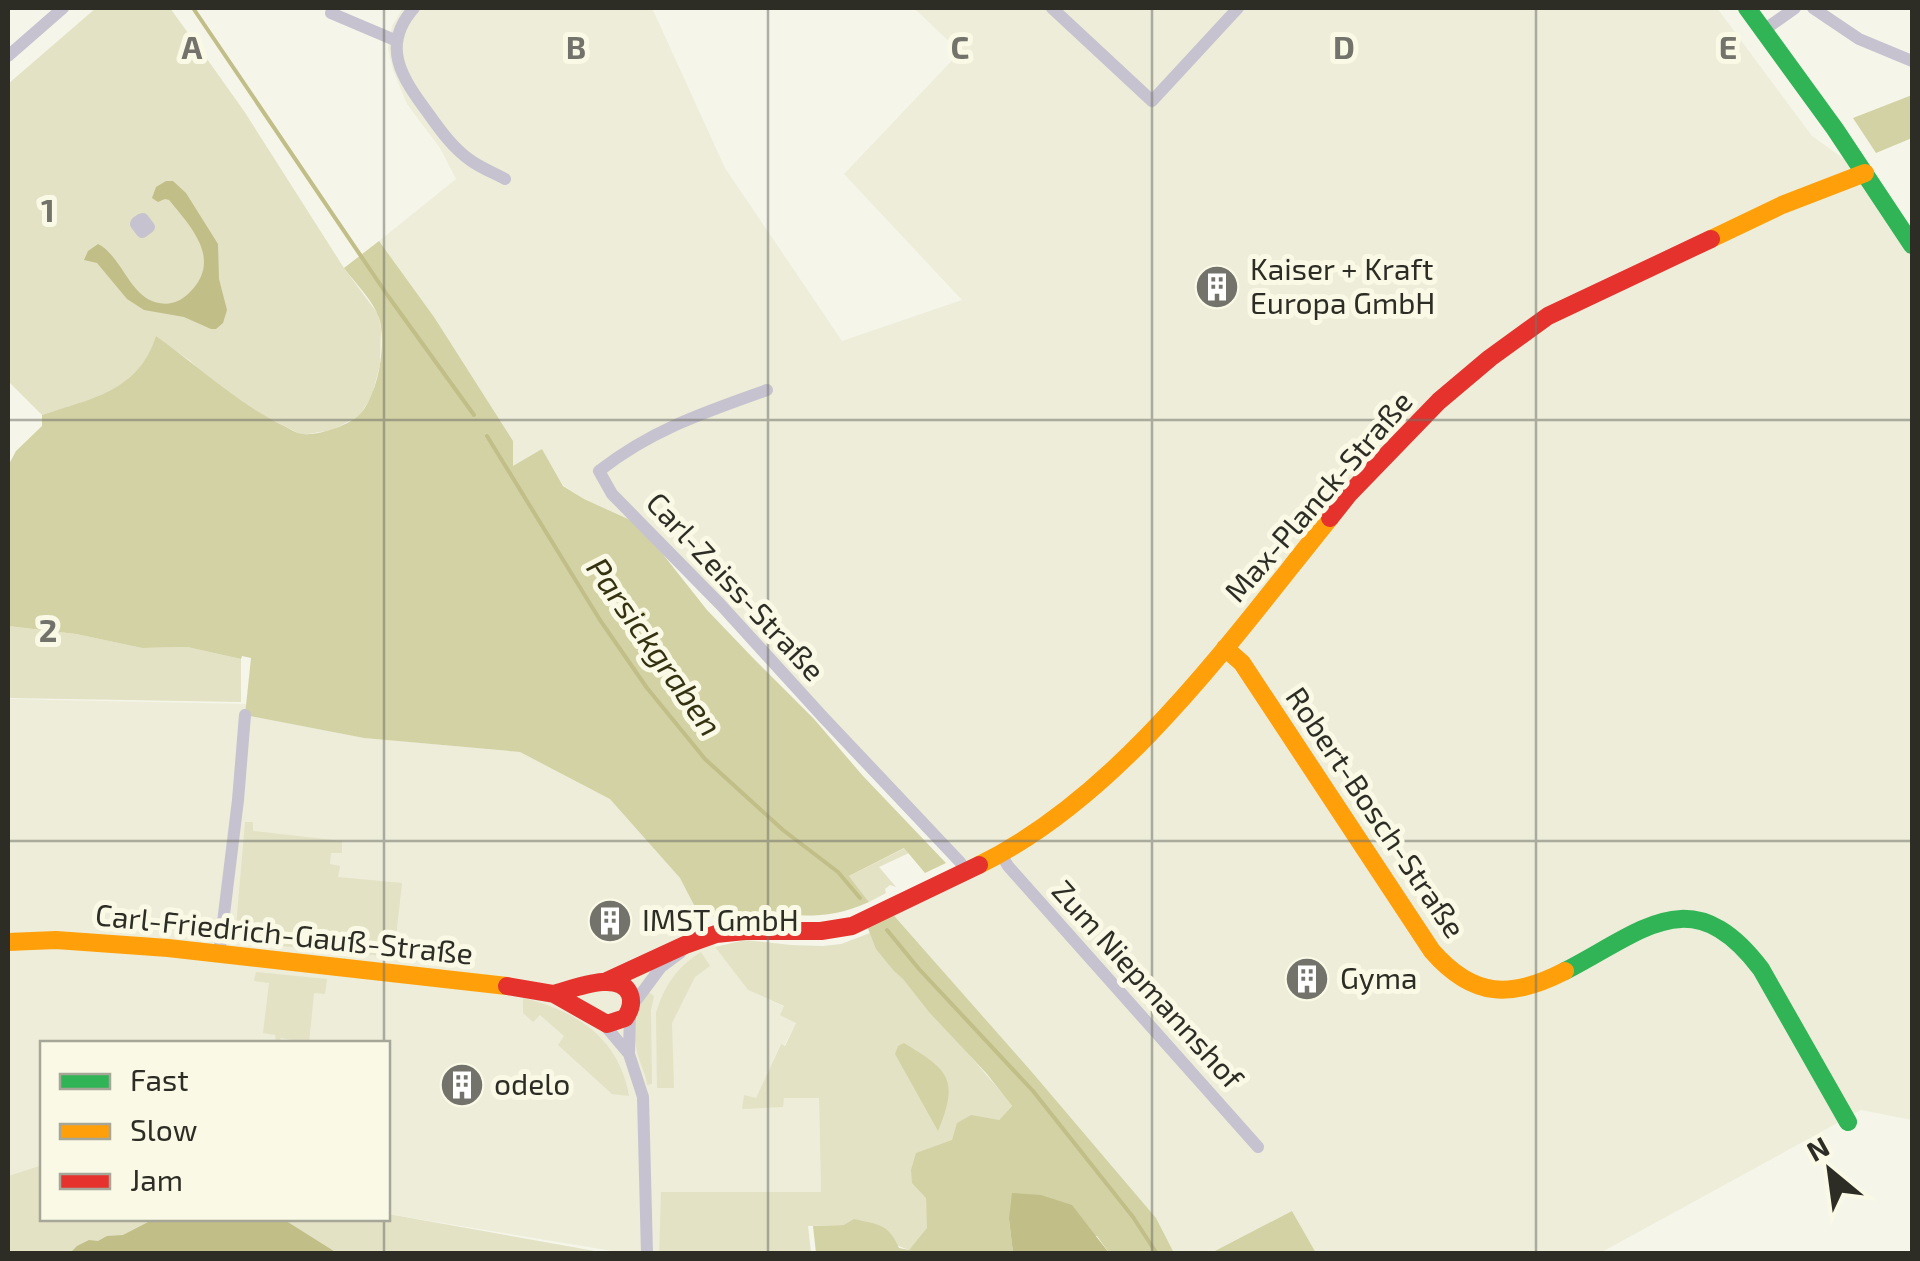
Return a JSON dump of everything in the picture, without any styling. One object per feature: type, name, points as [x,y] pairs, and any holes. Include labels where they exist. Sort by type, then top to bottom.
[{"type":"street","points":[[8,56],[63,8]]},
{"type":"street","points":[[414,8],[400,27],[397,41],[396,54],[407,84],[445,137],[470,160],[505,179]]},
{"type":"street","points":[[1052,8],[1152,101],[1238,8]]},
{"type":"street","points":[[1747,8],[1912,245]]},
{"type":"street","points":[[1764,30],[1795,8]]},
{"type":"street","points":[[1813,8],[1859,39],[1912,60]]},
{"type":"street","points":[[331,13],[397,41]]},
{"type":"street","name":"Max-Planck-Straße","points":[[915,897],[1040,830],[1078,802],[1141,743],[1225,648],[1350,494],[1439,401],[1490,358],[1548,316],[1782,205],[1865,173]]},
{"type":"street","name":"Carl-Zeiss-Straße","points":[[767,390],[687,418],[622,453],[598,471],[612,494],[721,605],[966,872]]},
{"type":"street","name":"Robert-Bosch-Straße","points":[[1225,648],[1242,663],[1432,952],[1455,976],[1483,988],[1510,992],[1534,987],[1646,927],[1673,920],[1703,920],[1730,934],[1761,969],[1848,1122]]},
{"type":"street","points":[[220,955],[245,715]]},
{"type":"street","name":"Zum Niepmannshof","points":[[1001,854],[1258,1147]]},
{"type":"street","name":"Carl-Friedrich-Gauß-Straße","points":[[554,994],[604,982],[728,932],[828,933],[915,897]]},
{"type":"street","name":"Carl-Friedrich-Gauß-Straße","points":[[8,942],[56,940],[168,948],[519,987],[554,994],[597,1018],[629,1054]]},
{"type":"street","name":"Carl-Friedrich-Gauß-Straße","points":[[647,1254],[643,1097],[629,1054],[631,1009],[661,968],[694,943]]},
{"type":"street","points":[[604,982],[616,982],[626,987],[632,998],[631,1009],[620,1022],[597,1018],[589,998],[604,982]]},
{"type":"shaded area","points":[[96,8],[170,8],[196,44],[198,56],[207,59],[244,111],[344,268],[378,314],[380,364],[372,396],[359,416],[332,430],[302,435],[216,384],[156,337],[148,355],[125,382],[95,398],[42,415],[8,381],[8,84]]},
{"type":"shaded area","points":[[403,8],[652,8],[725,168],[842,341],[962,300],[844,174],[960,52],[914,8],[1717,8],[1812,136],[1865,174],[1912,245],[1912,1120],[1861,1110],[1600,1253],[1316,1253],[1292,1211],[1211,1253],[1174,1253],[1156,1218],[889,910],[965,872],[639,524],[563,485],[542,449],[513,467],[434,317],[379,241],[456,179],[440,148],[407,104],[393,70],[388,49],[392,26]]},
{"type":"shaded area","points":[[173,181],[186,193],[218,244],[219,279],[227,310],[223,323],[216,329],[184,317],[144,310],[127,299],[97,263],[84,260],[98,244],[137,290],[152,301],[171,303],[188,294],[198,282],[204,257],[195,234],[169,200],[158,202],[152,198],[156,187]]},
{"type":"shaded area","points":[[8,626],[76,634],[142,648],[187,647],[241,659],[241,702],[8,698]]},
{"type":"shaded area","points":[[8,699],[246,704],[246,715],[364,738],[520,752],[610,798],[680,878],[715,947],[748,990],[785,1007],[796,1023],[784,1046],[780,1045],[756,1099],[783,1107],[783,1098],[819,1097],[821,1192],[662,1192],[659,1253],[625,1253],[390,1214],[390,1041],[40,1041],[40,1166],[8,1176]]},
{"type":"shaded area","points":[[245,822],[253,822],[253,831],[342,841],[342,853],[331,853],[330,864],[340,866],[338,877],[402,883],[395,946],[406,948],[405,958],[235,939]]},
{"type":"shaded area","points":[[905,848],[909,853],[879,867],[896,887],[890,885],[886,893],[869,902],[849,876]]},
{"type":"shaded area","points":[[870,933],[886,959],[1012,1106],[999,1120],[952,1140],[926,1198],[928,1229],[909,1250],[844,1225],[808,1226],[811,1253],[659,1254],[661,1192],[821,1192],[819,1098],[784,1098],[783,1107],[742,1109],[744,1095],[756,1098],[781,1044],[785,1046],[796,1023],[780,1015],[784,1006],[748,990],[715,947],[745,940],[823,946]]},
{"type":"shaded area","points":[[701,952],[710,966],[695,977],[672,1023],[674,1088],[657,1088],[656,1013],[672,978]]},
{"type":"shaded area","points":[[256,972],[327,979],[325,994],[314,993],[309,1041],[276,1041],[275,1035],[263,1033],[269,983],[254,981]]},
{"type":"shaded area","points":[[647,991],[654,996],[652,1084],[647,1085],[635,1034],[639,1008]]},
{"type":"shaded area","points":[[523,998],[561,1011],[592,1030],[616,1058],[629,1096],[612,1094],[558,1045],[564,1036],[540,1015],[533,1022],[523,1013]]},
{"type":"shaded area","points":[[40,1166],[40,1221],[390,1221],[390,1214],[606,1253],[8,1253],[8,1176]]},
{"type":"shaded area","points":[[1012,1193],[1041,1195],[1072,1205],[1109,1253],[1013,1253],[1009,1219]]},
{"type":"shaded area","points":[[150,1221],[286,1221],[337,1253],[70,1253],[89,1240],[123,1235]]},
{"type":"green space","points":[[1912,95],[1912,138],[1876,153],[1853,118]]},
{"type":"green space","points":[[379,241],[434,317],[513,441],[513,466],[542,449],[563,486],[639,524],[707,610],[946,863],[925,873],[904,848],[849,876],[869,902],[839,912],[706,917],[694,905],[680,878],[610,799],[520,752],[364,738],[245,715],[251,658],[187,647],[142,648],[76,634],[8,626],[8,466],[16,451],[42,426],[42,415],[95,397],[125,381],[138,370],[156,336],[249,406],[296,432],[317,433],[349,422],[360,414],[372,394],[382,341],[376,311],[344,268]]},
{"type":"green space","points":[[889,910],[1156,1218],[1174,1253],[1109,1253],[1097,1236],[1009,1219],[1013,1253],[816,1253],[813,1226],[844,1225],[854,1219],[882,1226],[899,1248],[909,1250],[927,1228],[926,1198],[912,1183],[916,1153],[952,1140],[957,1123],[971,1115],[999,1120],[1012,1106],[876,949],[865,921]]},
{"type":"green space","points":[[904,1043],[946,1077],[948,1099],[938,1131],[895,1054]]},
{"type":"green space","points":[[1292,1211],[1316,1253],[1211,1253]]},
{"type":"waterway","name":"Parsickgraben","points":[[193,8],[388,296],[474,415]]},
{"type":"waterway","name":"Parsickgraben","points":[[487,436],[600,620],[647,688],[705,759],[783,830],[838,872],[860,898]]},
{"type":"waterway","name":"Parsickgraben","points":[[887,930],[1033,1091],[1133,1217],[1157,1254]]},
{"type":"traffic: fast","points":[[1747,8],[1835,129],[1912,245]]},
{"type":"traffic: fast","points":[[1565,971],[1643,929],[1666,921],[1689,919],[1712,925],[1736,941],[1761,969],[1848,1122]]},
{"type":"traffic: slow","points":[[1711,239],[1782,205],[1865,173]]},
{"type":"traffic: slow","points":[[979,865],[1031,835],[1127,756],[1214,663],[1330,518]]},
{"type":"traffic: slow","points":[[1225,648],[1242,663],[1432,951],[1447,967],[1462,978],[1494,989],[1527,986],[1565,971]]},
{"type":"traffic: slow","points":[[8,942],[56,940],[168,948],[507,986]]},
{"type":"traffic: jam","points":[[1330,518],[1439,401],[1490,358],[1548,316],[1711,239]]},
{"type":"traffic: jam","points":[[607,981],[716,934],[821,931],[852,926],[979,865]]},
{"type":"traffic: jam","points":[[507,986],[554,994],[607,1024],[625,1018],[630,1010],[630,995],[617,983],[596,983],[554,994]]},
{"type":"place","name":"Kaiser + Kraft Europa GmbH","points":[[1217,287]]},
{"type":"place","name":"IMST GmbH","points":[[610,921]]},
{"type":"place","name":"Gyma","points":[[1307,979]]},
{"type":"place","name":"odelo","points":[[462,1085]]}]
